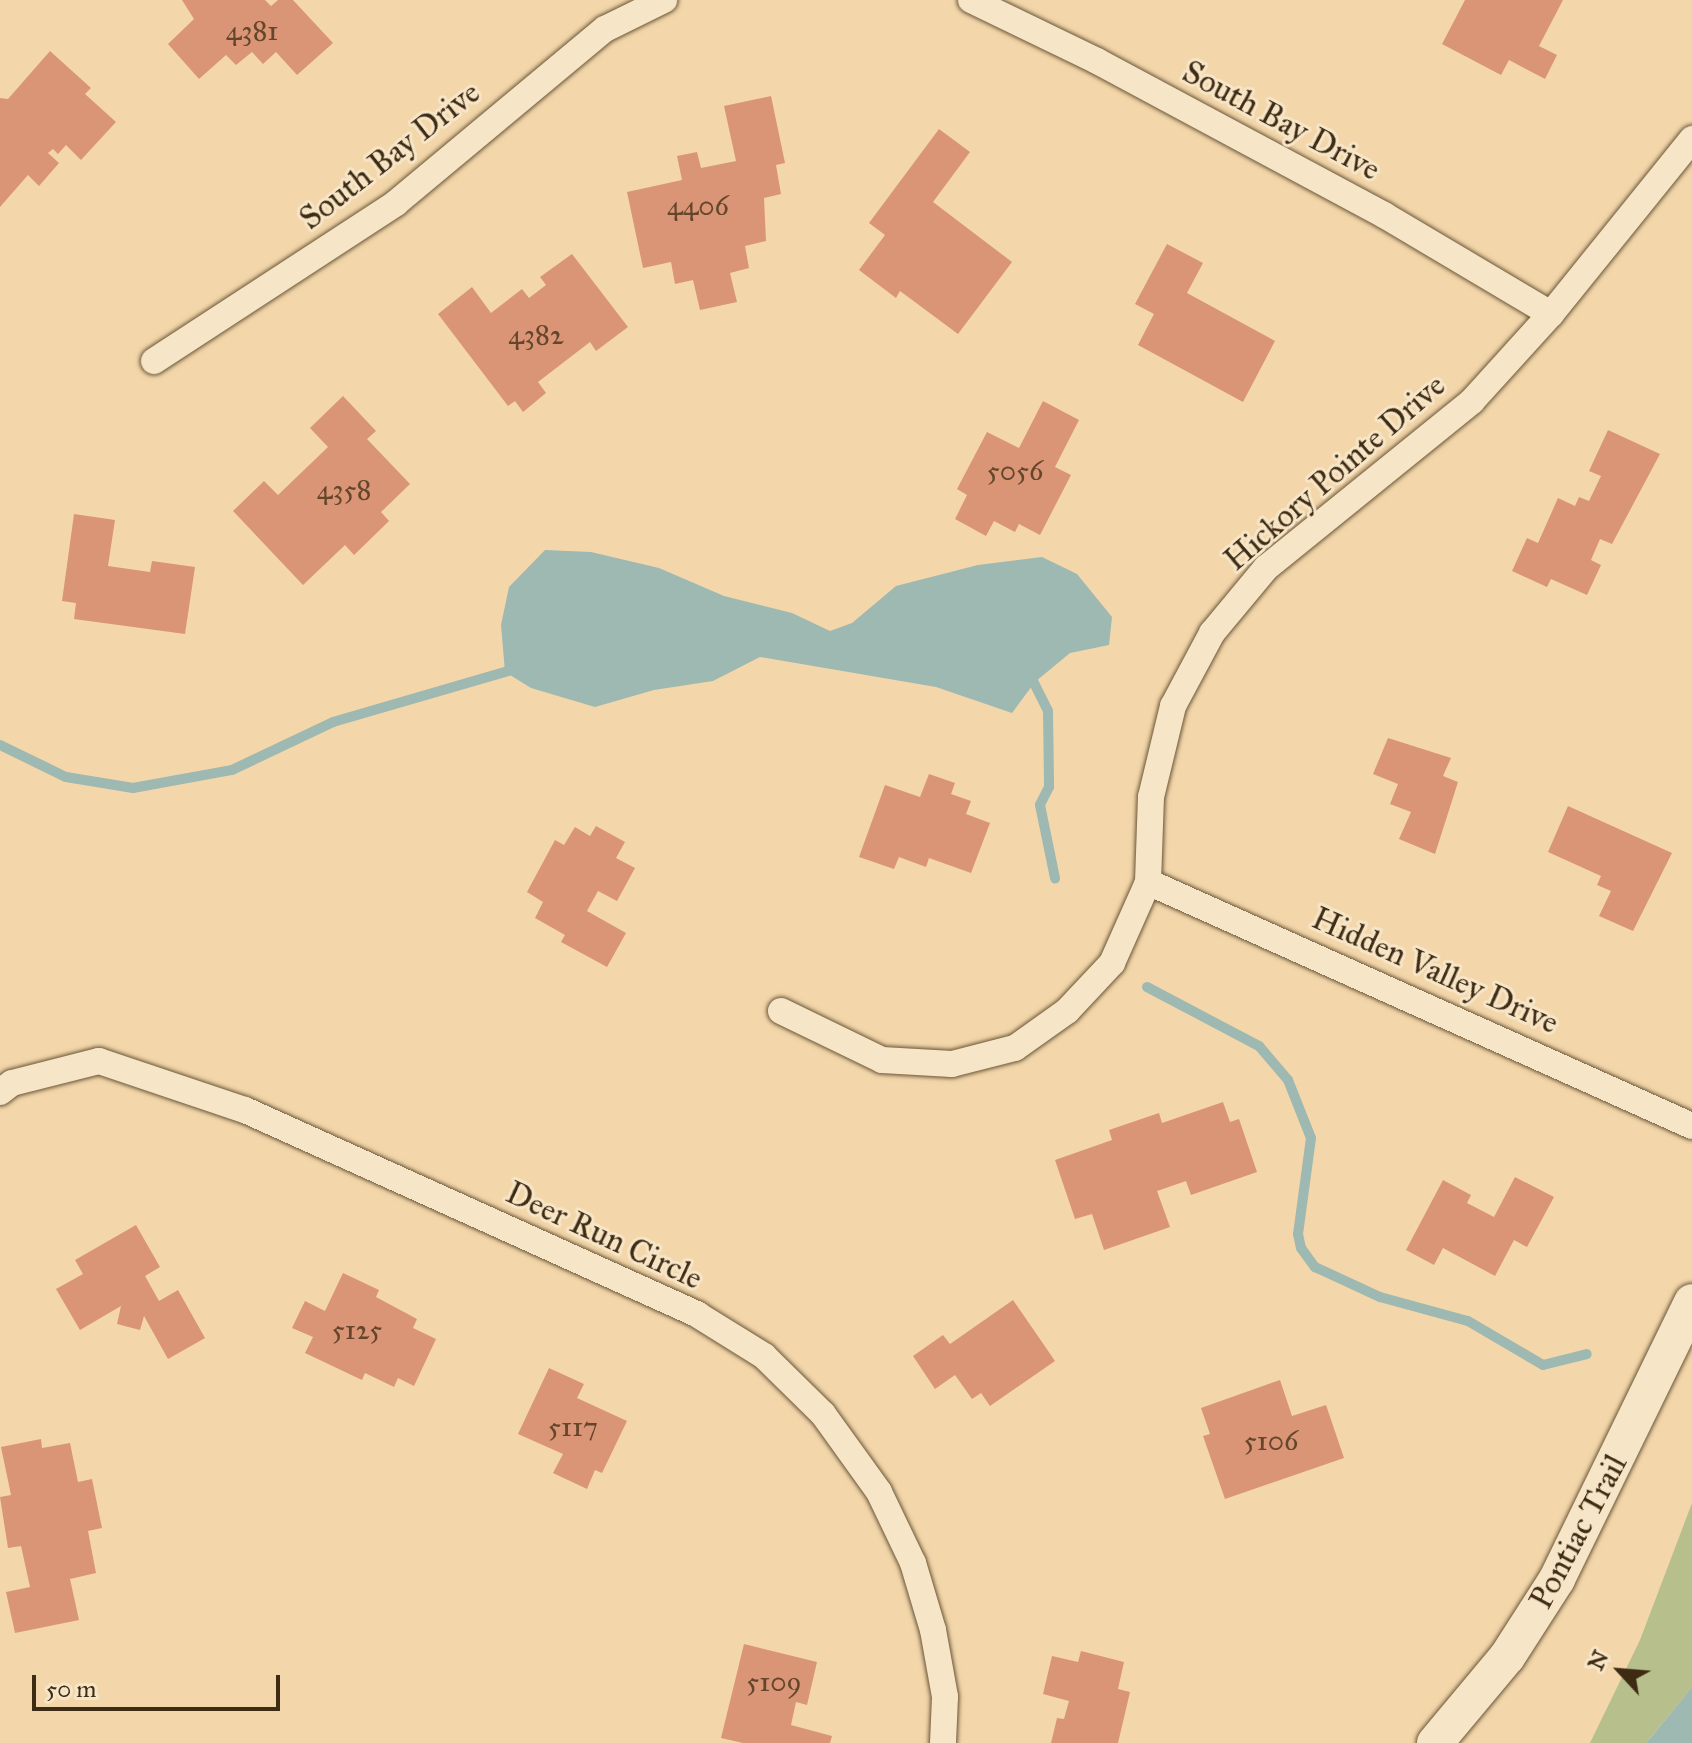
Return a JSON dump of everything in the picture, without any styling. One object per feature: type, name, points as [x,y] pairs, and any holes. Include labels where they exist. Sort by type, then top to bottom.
[{"type":"main road","name":"Pontiac Trail","points":[[1435,1743],[1507,1657],[1557,1579],[1692,1302]]},
{"type":"street","name":"South Bay Drive","points":[[154,361],[396,203],[605,29],[664,0]]},
{"type":"street","name":"South Bay Drive","points":[[971,0],[1097,61],[1372,208],[1551,314]]},
{"type":"street","name":"Hickory Pointe Drive","points":[[781,1011],[882,1060],[952,1064],[1015,1048],[1067,1011],[1112,963],[1148,882],[1151,797],[1173,706],[1212,633],[1266,568],[1443,427],[1551,314],[1692,139]]},
{"type":"street","name":"Hidden Valley Drive","points":[[1148,882],[1692,1126]]},
{"type":"street","name":"Deer Run Circle","points":[[0,1092],[12,1083],[99,1061],[245,1110],[698,1315],[764,1356],[823,1414],[871,1481],[913,1563],[942,1684],[943,1743]]},
{"type":"green space","points":[[1692,1503],[1692,1687],[1646,1743],[1590,1743],[1640,1640]]},
{"type":"water","points":[[545,550],[591,552],[659,568],[724,596],[792,613],[830,631],[852,623],[896,586],[978,565],[1042,557],[1077,574],[1112,617],[1109,645],[1070,653],[1035,682],[1012,713],[936,687],[760,657],[713,681],[654,690],[595,707],[531,688],[505,672],[501,625],[509,587]]},
{"type":"water","points":[[1692,1687],[1692,1743],[1646,1743],[1652,1736]]},
{"type":"building","points":[[182,0],[265,0],[271,6],[278,0],[293,0],[333,43],[297,75],[276,52],[263,64],[252,52],[236,65],[226,55],[199,79],[168,44],[194,19]]},
{"type":"building","points":[[1465,0],[1563,0],[1539,46],[1557,55],[1545,79],[1509,60],[1501,75],[1442,44]]},
{"type":"building","points":[[50,51],[91,88],[85,94],[116,122],[81,160],[66,145],[58,154],[53,149],[48,153],[59,163],[39,186],[28,175],[0,207],[0,98],[8,99]]},
{"type":"building","points":[[771,96],[785,163],[776,165],[781,194],[764,198],[766,241],[745,246],[749,268],[730,273],[737,302],[700,310],[693,280],[675,284],[671,262],[643,268],[627,192],[682,180],[677,156],[697,152],[701,168],[736,161],[724,106]]},
{"type":"building","points":[[939,129],[970,152],[933,202],[1012,262],[958,334],[900,291],[896,298],[859,270],[885,235],[869,223]]},
{"type":"building","points":[[1167,244],[1203,263],[1187,293],[1275,341],[1243,402],[1138,345],[1154,314],[1135,304]]},
{"type":"building","points":[[572,254],[628,327],[596,351],[590,342],[538,382],[546,393],[523,412],[515,401],[508,406],[438,314],[472,287],[491,313],[522,289],[529,298],[546,285],[540,277]]},
{"type":"building","points":[[343,396],[376,431],[367,439],[410,484],[381,512],[389,521],[354,555],[345,545],[303,585],[233,511],[264,481],[278,495],[328,447],[310,428]]},
{"type":"building","points":[[1043,401],[1079,420],[1055,467],[1071,475],[1040,535],[1019,524],[1015,532],[994,521],[986,536],[955,519],[967,495],[957,489],[987,432],[1019,448]]},
{"type":"building","points":[[1608,430],[1660,454],[1612,544],[1600,539],[1591,560],[1601,565],[1587,595],[1551,579],[1547,587],[1512,571],[1527,538],[1538,543],[1558,498],[1575,506],[1579,497],[1589,501],[1601,476],[1589,471]]},
{"type":"building","points":[[74,514],[115,520],[108,566],[150,572],[152,561],[195,567],[185,634],[74,619],[76,603],[62,601]]},
{"type":"building","points":[[1388,738],[1451,758],[1443,776],[1458,782],[1435,854],[1399,839],[1411,812],[1390,804],[1398,784],[1373,774]]},
{"type":"building","points":[[929,774],[955,783],[951,794],[971,801],[966,814],[990,823],[971,873],[929,858],[926,867],[899,857],[894,869],[859,857],[885,785],[920,797]]},
{"type":"building","points":[[1568,806],[1672,853],[1633,931],[1599,916],[1611,891],[1597,885],[1601,876],[1548,852]]},
{"type":"building","points":[[596,826],[625,842],[616,858],[635,868],[617,901],[598,891],[587,911],[626,933],[607,967],[561,942],[565,935],[535,918],[543,902],[527,892],[555,840],[564,845],[575,827],[590,836]]},
{"type":"building","points":[[1223,1102],[1230,1122],[1239,1119],[1257,1172],[1191,1195],[1186,1181],[1157,1191],[1170,1227],[1104,1250],[1092,1214],[1075,1219],[1055,1160],[1112,1140],[1109,1130],[1159,1113],[1162,1123]]},
{"type":"building","points":[[1515,1177],[1554,1197],[1527,1247],[1514,1240],[1495,1276],[1443,1248],[1434,1265],[1406,1250],[1443,1180],[1471,1195],[1467,1203],[1494,1217]]},
{"type":"building","points":[[136,1225],[160,1267],[145,1276],[159,1301],[178,1290],[205,1338],[168,1359],[144,1316],[140,1330],[117,1324],[121,1306],[80,1330],[56,1289],[83,1274],[75,1260]]},
{"type":"building","points":[[343,1273],[379,1290],[376,1297],[417,1319],[413,1328],[436,1339],[414,1386],[398,1378],[394,1387],[365,1373],[362,1380],[305,1353],[313,1337],[292,1328],[305,1301],[325,1311]]},
{"type":"building","points":[[1013,1300],[1055,1361],[990,1406],[981,1393],[972,1399],[955,1375],[935,1389],[913,1356],[943,1335],[950,1344]]},
{"type":"building","points":[[549,1368],[584,1384],[577,1398],[627,1421],[602,1473],[595,1470],[587,1489],[553,1473],[563,1454],[518,1434]]},
{"type":"building","points":[[1280,1380],[1292,1416],[1326,1405],[1344,1458],[1225,1499],[1203,1436],[1210,1434],[1201,1408]]},
{"type":"building","points":[[41,1439],[42,1448],[70,1443],[78,1482],[92,1479],[102,1528],[88,1531],[96,1573],[70,1579],[79,1620],[15,1633],[6,1592],[30,1587],[21,1546],[8,1548],[0,1497],[11,1495],[1,1447]]},
{"type":"building","points":[[744,1644],[817,1662],[807,1705],[796,1702],[791,1725],[832,1736],[830,1743],[743,1743],[721,1738]]},
{"type":"building","points":[[1081,1651],[1124,1662],[1118,1689],[1130,1692],[1118,1743],[1051,1743],[1057,1718],[1064,1719],[1069,1701],[1043,1694],[1052,1656],[1078,1662]]},
{"type":"waterway","points":[[0,745],[66,777],[133,788],[232,770],[333,722],[516,669]]},
{"type":"waterway","points":[[1029,673],[1048,711],[1049,787],[1040,805],[1055,878]]},
{"type":"waterway","points":[[1147,987],[1259,1046],[1288,1080],[1311,1138],[1298,1234],[1301,1248],[1315,1267],[1380,1297],[1468,1321],[1543,1365],[1587,1354]]}]
